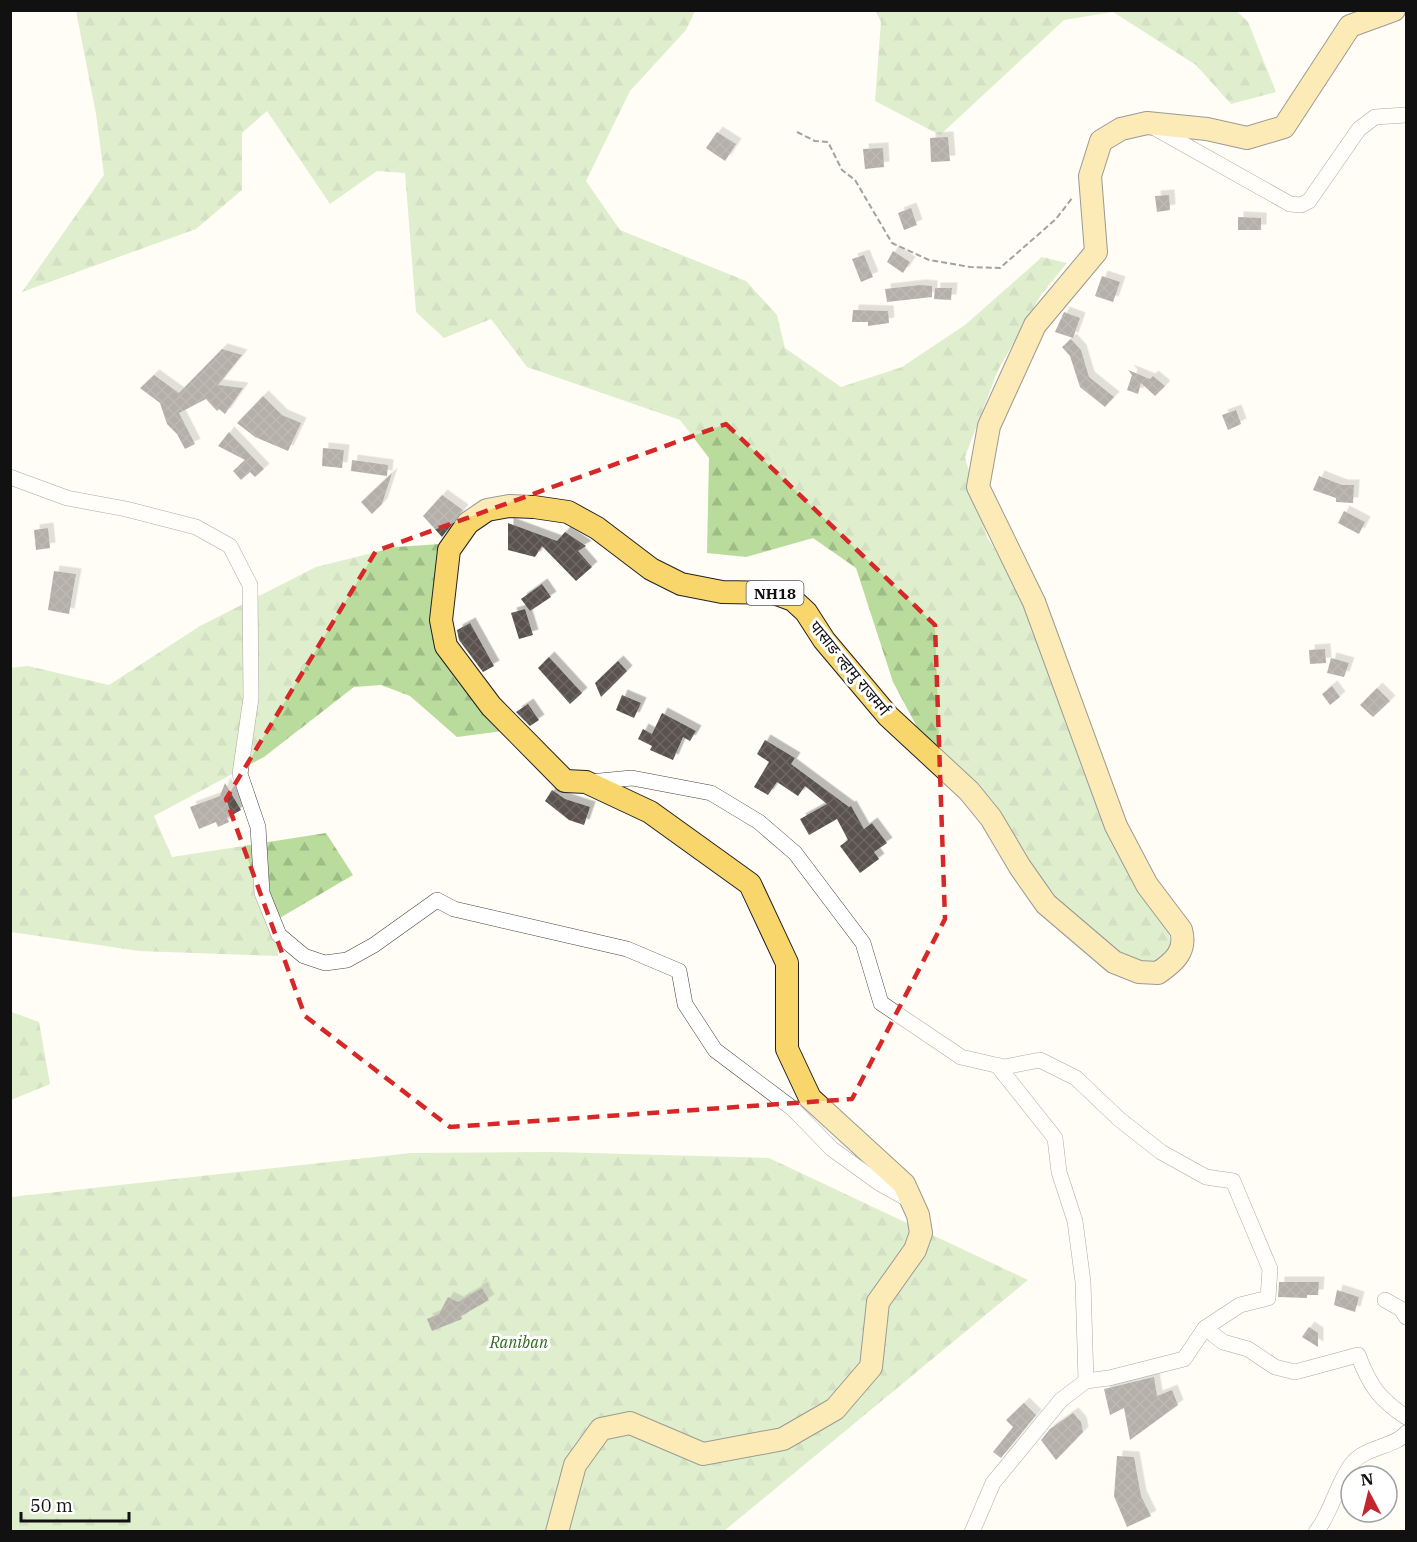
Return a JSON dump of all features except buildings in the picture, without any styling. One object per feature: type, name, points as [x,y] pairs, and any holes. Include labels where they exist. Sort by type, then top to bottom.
[{"type":"main road","name":"पासाङ ल्हामु राजमर्ग","points":[[557,1532],[575,1465],[601,1429],[630,1423],[703,1454],[783,1439],[835,1409],[871,1367],[878,1302],[919,1243],[921,1226],[904,1184],[810,1098],[787,1049],[788,963],[750,884],[650,812],[586,782],[565,781],[491,706],[446,646],[441,620],[449,550],[468,523],[487,510],[534,507],[568,512],[597,528],[651,569],[681,584],[722,592],[774,593],[793,600],[806,612],[824,640],[888,716],[969,791],[991,818],[1020,867],[1046,904],[1114,962],[1139,972],[1158,973],[1179,957],[1183,938],[1181,930],[1148,885],[1116,826],[1034,602],[978,487],[989,426],[1035,325],[1096,252],[1090,176],[1101,141],[1121,129],[1147,123],[1207,129],[1247,138],[1284,127],[1350,26],[1394,10]]},
{"type":"street","points":[[1147,123],[1269,193],[1290,204],[1301,205],[1310,201],[1359,129],[1375,117],[1407,115]]},
{"type":"street","points":[[10,477],[67,498],[126,509],[196,527],[230,546],[250,585],[251,698],[240,774],[258,827],[262,893],[279,935],[304,956],[325,963],[347,960],[374,945],[437,900],[454,909],[627,949],[679,971],[686,1004],[715,1050],[792,1108],[832,1149],[879,1183],[911,1201]]},
{"type":"street","points":[[586,782],[633,778],[711,793],[759,822],[795,853],[863,943],[881,1003],[961,1057],[1004,1067],[1040,1060],[1076,1078],[1119,1119],[1161,1152],[1206,1177],[1233,1181],[1270,1269],[1268,1298],[1240,1305],[1205,1328],[1184,1359],[1109,1378],[1086,1381],[1061,1400],[993,1483],[972,1532]]},
{"type":"street","points":[[997,1065],[1055,1138],[1059,1172],[1075,1221],[1083,1282],[1086,1381]]},
{"type":"street","points":[[1385,1300],[1401,1309],[1407,1317]]},
{"type":"street","points":[[1205,1328],[1222,1342],[1248,1349],[1275,1367],[1295,1372],[1358,1355],[1369,1383],[1387,1404],[1407,1417]]},
{"type":"street","points":[[1316,1532],[1323,1523],[1351,1463],[1375,1447],[1403,1438],[1407,1432]]},
{"type":"path","points":[[797,132],[815,141],[828,142],[842,170],[855,180],[892,243],[929,260],[970,267],[1000,268],[1056,219],[1090,176]]},
{"type":"highlighted area","points":[[726,424],[935,625],[945,919],[852,1099],[450,1127],[305,1016],[226,799],[376,551]]},
{"type":"green space","points":[[875,10],[1237,11],[1248,22],[1276,92],[1231,104],[1196,65],[1113,12],[1064,20],[940,135],[875,101],[881,22]]},
{"type":"green space","points":[[76,11],[695,11],[686,30],[630,91],[586,181],[620,230],[746,281],[777,315],[785,348],[841,387],[902,367],[965,325],[1042,257],[1067,263],[1041,295],[998,370],[965,457],[987,537],[1032,609],[1168,926],[1171,947],[1161,961],[1141,961],[1119,951],[1051,897],[975,783],[917,727],[893,682],[856,568],[813,538],[746,557],[707,553],[709,458],[680,420],[527,367],[491,319],[444,338],[416,312],[405,173],[377,171],[330,204],[267,111],[242,133],[242,190],[196,229],[22,292],[104,175],[96,114]]},
{"type":"green space","points":[[440,544],[431,621],[434,642],[455,676],[503,731],[457,737],[410,696],[381,685],[354,687],[264,757],[154,816],[172,857],[326,833],[353,875],[278,919],[278,956],[139,951],[11,932],[10,668],[28,666],[109,685],[200,626],[316,567],[396,547]]},
{"type":"green space","points":[[11,1012],[39,1022],[50,1084],[11,1100]]},
{"type":"green space","name":"Raniban","points":[[554,1152],[769,1158],[1028,1280],[724,1531],[11,1532],[11,1197],[411,1153]]}]
